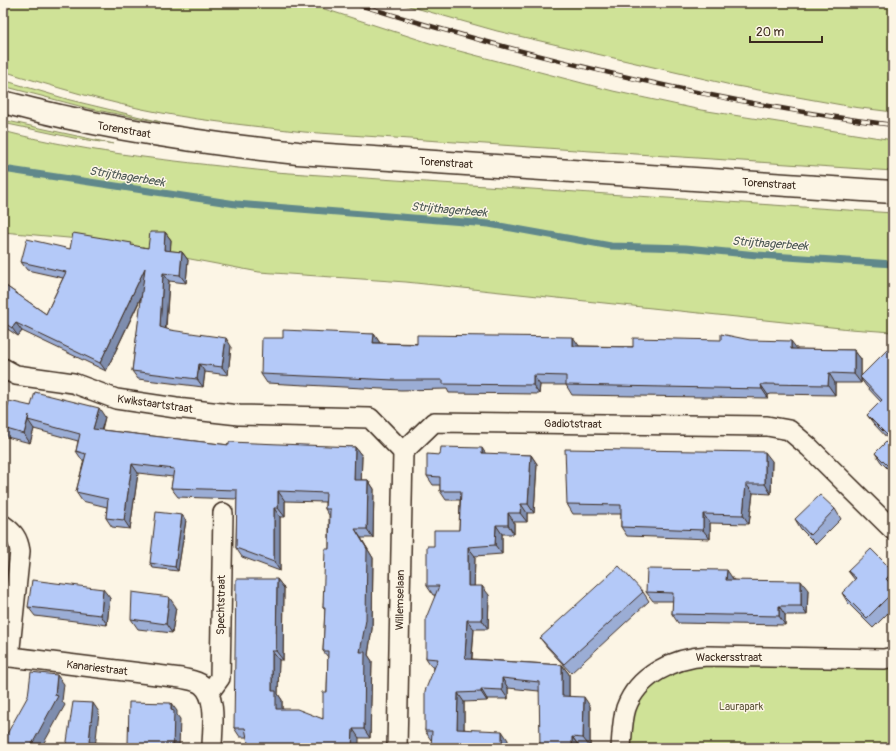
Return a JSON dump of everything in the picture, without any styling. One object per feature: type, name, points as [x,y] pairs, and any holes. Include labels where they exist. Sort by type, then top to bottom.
[{"type":"street","name":"Torenstraat","points":[[3,102],[104,126],[234,147],[306,154],[893,192]]},
{"type":"street","name":"Kwikstaartstraat","points":[[3,368],[16,375],[73,383],[116,399],[239,415],[370,418],[403,452]]},
{"type":"street","name":"Gadiotstraat","points":[[403,452],[434,422],[767,426],[789,430],[810,447],[893,530]]},
{"type":"street","name":"Willemselaan","points":[[397,748],[403,452]]},
{"type":"street","name":"Spechtstraat","points":[[209,693],[220,678],[223,512]]},
{"type":"street","points":[[3,525],[12,532],[18,540],[20,551],[6,656]]},
{"type":"street","name":"Kanariestraat","points":[[6,656],[192,680],[202,684],[209,693]]},
{"type":"street","name":"Wackersstraat","points":[[621,748],[622,725],[626,708],[634,694],[655,672],[689,657],[884,659],[893,657]]},
{"type":"street","points":[[209,693],[213,713],[212,748]]},
{"type":"green space","points":[[3,3],[306,3],[436,45],[613,91],[701,110],[893,140],[893,171],[304,132],[162,113],[102,100],[3,71]]},
{"type":"green space","points":[[398,3],[893,3],[893,112],[853,107],[731,85],[497,31]]},
{"type":"green space","points":[[3,80],[70,100],[161,122],[91,109],[3,86]]},
{"type":"green space","points":[[3,120],[114,144],[74,138],[3,123]]},
{"type":"green space","points":[[3,131],[70,146],[172,161],[275,172],[893,213],[893,332],[850,329],[406,282],[259,272],[90,240],[3,232]]},
{"type":"green space","name":"Laurapark","points":[[700,663],[893,666],[893,748],[627,748],[629,724],[642,695],[659,679]]},
{"type":"building","points":[[150,232],[165,232],[164,250],[182,252],[180,275],[163,273],[160,327],[170,330],[226,338],[222,367],[199,364],[197,379],[132,371],[145,268],[100,363],[16,323],[12,328],[3,322],[3,284],[46,314],[66,272],[21,262],[27,239],[70,249],[73,233],[132,243],[131,245],[148,248]]},
{"type":"building","points":[[283,330],[374,334],[373,343],[417,344],[417,335],[573,337],[573,346],[633,347],[633,338],[721,340],[721,334],[750,340],[791,341],[791,349],[854,350],[854,374],[829,373],[828,385],[764,384],[761,385],[762,389],[566,385],[566,376],[533,375],[533,385],[443,384],[443,380],[394,380],[261,374],[262,338],[283,338]]},
{"type":"building","points":[[892,345],[893,471],[875,453],[890,438],[867,415],[882,400],[860,377]]},
{"type":"building","points":[[35,392],[99,408],[93,429],[229,445],[229,442],[355,447],[354,480],[368,480],[367,529],[355,529],[367,549],[366,620],[360,652],[365,652],[364,729],[353,729],[352,748],[249,748],[245,728],[234,728],[236,579],[277,579],[276,651],[272,651],[272,691],[276,691],[276,709],[297,709],[323,719],[323,692],[327,692],[328,651],[323,651],[325,607],[323,607],[325,549],[329,549],[330,509],[325,509],[326,493],[278,491],[278,508],[274,508],[274,562],[236,548],[237,490],[171,488],[174,469],[132,464],[124,520],[106,518],[108,499],[76,492],[86,454],[76,451],[80,434],[28,420],[29,415],[24,434],[3,428],[3,405],[8,406],[9,401],[31,406]]},
{"type":"building","points":[[441,447],[482,448],[482,453],[531,455],[528,504],[521,504],[520,513],[508,513],[508,525],[496,525],[495,545],[468,547],[468,586],[482,586],[482,620],[467,620],[465,657],[467,659],[562,665],[562,696],[584,697],[583,738],[572,737],[572,748],[540,748],[539,682],[502,678],[502,690],[481,689],[481,692],[458,693],[457,729],[502,731],[502,748],[431,748],[432,731],[425,731],[425,691],[438,659],[426,658],[426,618],[439,586],[427,586],[427,546],[434,546],[434,530],[459,530],[461,491],[440,491],[440,477],[427,476],[427,454],[440,455]]},
{"type":"building","points":[[565,449],[765,452],[765,484],[746,484],[743,515],[703,514],[703,530],[621,527],[621,505],[567,504]]},
{"type":"building","points":[[820,495],[835,509],[810,535],[795,519]]},
{"type":"building","points":[[156,512],[182,515],[175,567],[150,563]]},
{"type":"building","points":[[871,549],[893,571],[886,579],[893,586],[893,592],[867,618],[842,593],[856,578],[848,571]]},
{"type":"building","points":[[619,566],[643,592],[564,664],[540,638]]},
{"type":"building","points":[[647,569],[727,570],[726,580],[801,581],[801,606],[779,606],[779,616],[672,614],[673,593],[646,592]]},
{"type":"building","points":[[32,580],[103,589],[101,615],[28,607]]},
{"type":"building","points":[[132,592],[169,597],[166,624],[131,619]]},
{"type":"building","points":[[31,672],[57,675],[55,695],[58,696],[30,748],[3,748],[3,741],[28,696]]},
{"type":"building","points":[[73,702],[93,703],[89,742],[128,744],[129,702],[171,703],[171,710],[174,711],[173,748],[66,748]]},
{"type":"waterway","name":"Strijthagerbeek","points":[[3,169],[236,204],[489,224],[611,246],[686,248],[757,255],[893,264]]},
{"type":"railway","points":[[353,3],[486,42],[620,76],[756,104],[893,125]]}]
